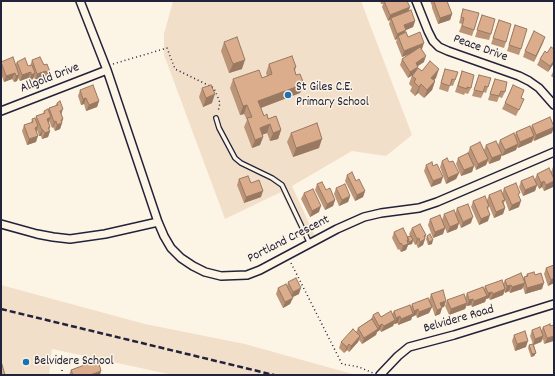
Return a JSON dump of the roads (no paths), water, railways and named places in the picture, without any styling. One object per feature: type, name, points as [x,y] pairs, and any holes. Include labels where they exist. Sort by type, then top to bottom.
[{"type":"street","name":"Portland Crescent","points":[[80,1],[106,68],[164,236],[171,248],[181,258],[205,272],[221,276],[247,275],[260,270],[364,217],[381,213],[419,208],[437,202],[554,152]]},
{"type":"street","name":"Peace Drive","points":[[416,1],[428,31],[433,40],[439,46],[459,56],[524,78],[539,88],[554,105]]},
{"type":"street","name":"Allgold Drive","points":[[1,111],[106,68]]},
{"type":"street","points":[[1,224],[48,236],[70,239],[105,234],[158,222]]},
{"type":"street","name":"Belvidere Road","points":[[380,375],[409,347],[454,335],[554,304]]},
{"type":"lane","points":[[216,118],[219,128],[235,158],[241,163],[272,178],[282,185],[310,244]]},
{"type":"railway","points":[[1,309],[274,375]]},
{"type":"place","name":"St Giles C.E. Primary School","points":[[288,95]]},
{"type":"place","name":"Belvidere School","points":[[26,362]]}]
